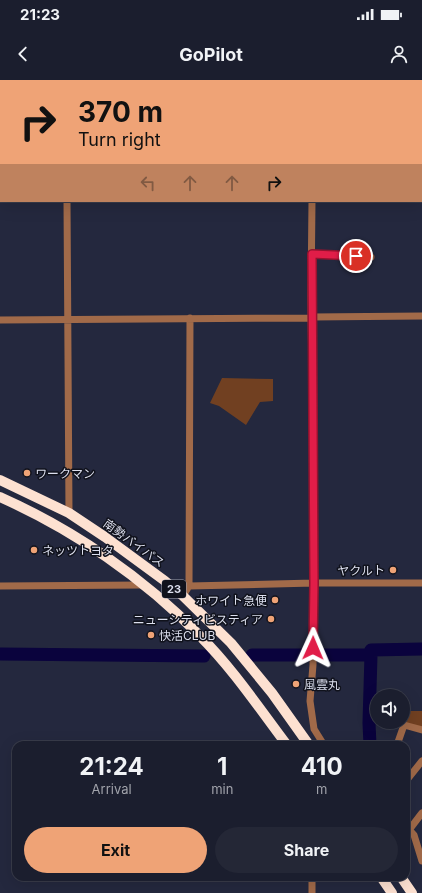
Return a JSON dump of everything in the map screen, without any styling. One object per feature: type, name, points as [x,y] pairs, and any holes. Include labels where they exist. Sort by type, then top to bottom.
[{"type":"highway","name":"南勢バイパス","points":[[0,480],[69,513],[139,561],[183,596],[231,644],[272,694],[306,741]]},
{"type":"highway","name":"23","points":[[0,497],[71,534],[106,556],[179,615],[230,669],[284,741]]},
{"type":"highway","points":[[384,881],[392,893]]},
{"type":"highway","points":[[404,881],[412,893]]},
{"type":"street","points":[[66,202],[69,513]]},
{"type":"street","points":[[312,202],[314,583],[313,665],[310,701],[314,729],[322,741]]},
{"type":"street","points":[[312,254],[371,257]]},
{"type":"street","points":[[0,320],[422,316]]},
{"type":"street","points":[[183,596],[189,586],[190,318]]},
{"type":"street","points":[[189,586],[314,583],[422,583]]},
{"type":"street","points":[[0,586],[143,585]]},
{"type":"street","points":[[398,741],[404,726],[422,730]]},
{"type":"street","points":[[410,776],[422,761]]},
{"type":"street","points":[[410,826],[422,813]]},
{"type":"street","points":[[410,830],[414,835],[422,861]]},
{"type":"street","points":[[312,881],[312,893]]},
{"type":"shaded area","points":[[222,378],[273,379],[273,401],[260,402],[246,425],[219,406],[210,403]]},
{"type":"shaded area","points":[[410,711],[422,711],[422,727],[410,724]]},
{"type":"waterway","points":[[252,655],[371,655],[371,650],[422,649]]},
{"type":"waterway","points":[[0,654],[204,656]]},
{"type":"waterway","points":[[370,741],[371,655]]},
{"type":"place","name":"ワークマン","points":[[27,473]]},
{"type":"place","name":"ネッツトヨタ","points":[[34,550]]},
{"type":"place","name":"ヤクルト","points":[[393,570]]},
{"type":"place","name":"ホワイト急便","points":[[275,600]]},
{"type":"place","name":"ニューシティビスティア","points":[[271,619]]},
{"type":"place","name":"快活CLUB","points":[[151,635]]},
{"type":"place","name":"風雲丸","points":[[296,684]]},
{"type":"route","points":[[313,648],[312,254],[356,256]]}]
